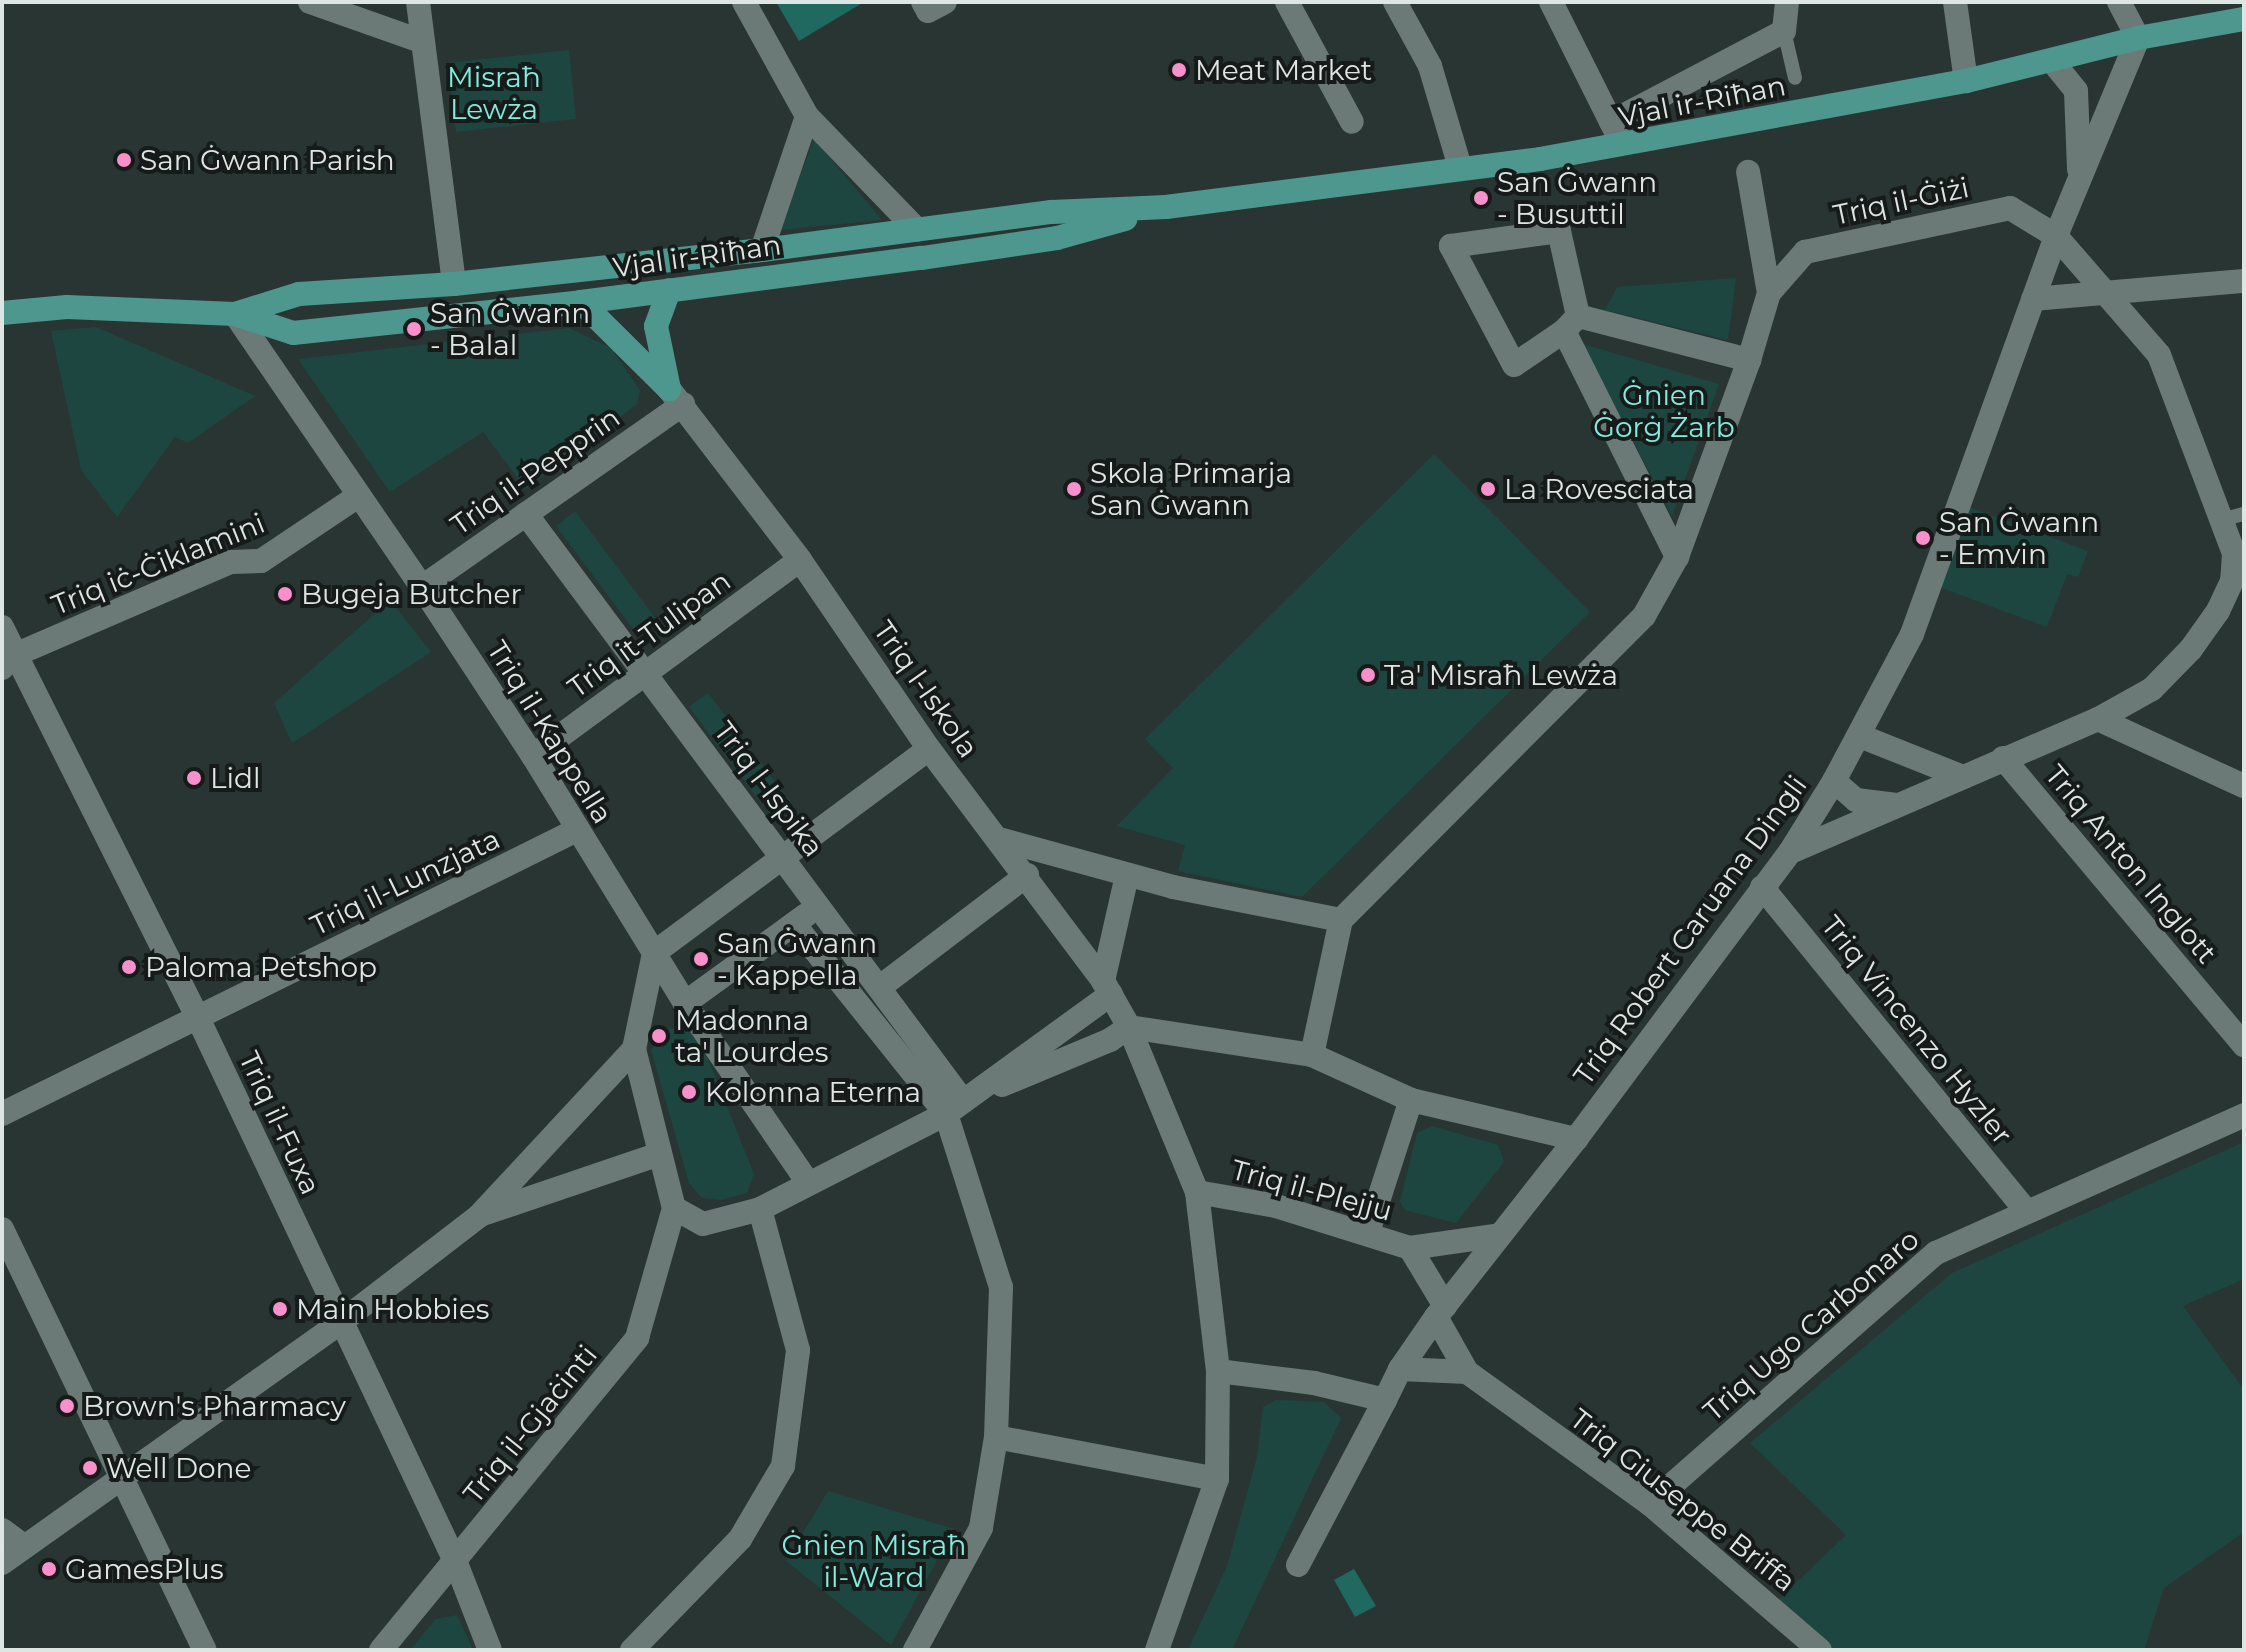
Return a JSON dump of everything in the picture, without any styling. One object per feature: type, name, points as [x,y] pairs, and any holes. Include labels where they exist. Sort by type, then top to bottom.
[{"type":"main road","name":"Vjal ir-Riħan","points":[[235,314],[299,294],[454,284],[762,250],[1052,212],[1166,207],[1624,147],[1966,81],[2138,38],[2244,19]]},
{"type":"main road","name":"Vjal ir-Riħan","points":[[2,313],[67,307],[235,314],[293,333],[581,302],[1057,238],[1166,207]]},
{"type":"main road","points":[[669,290],[656,326],[676,397]]},
{"type":"main road","points":[[581,302],[676,397]]},
{"type":"street","points":[[310,2],[421,41]]},
{"type":"street","points":[[418,2],[435,151],[445,192],[454,284]]},
{"type":"street","points":[[744,2],[807,116],[917,230]]},
{"type":"street","points":[[1287,2],[1352,122]]},
{"type":"street","points":[[1395,2],[1430,66],[1460,167]]},
{"type":"street","points":[[1551,2],[1624,147]]},
{"type":"street","points":[[1611,122],[1784,31],[1787,2]]},
{"type":"street","points":[[1955,2],[1966,81]]},
{"type":"street","points":[[2119,2],[2138,38]]},
{"type":"street","name":"Triq Robert Caruana Dingli","points":[[1298,1565],[1400,1369],[1790,852],[1860,736],[1912,634],[2056,236],[2079,187],[2138,38]]},
{"type":"street","name":"Triq Robert Caruana Dingli","points":[[2052,61],[2076,91],[2079,187]]},
{"type":"street","points":[[762,250],[807,116]]},
{"type":"street","points":[[1312,1055],[1341,920],[1644,616],[1677,557],[1749,360],[1769,293],[1748,172]]},
{"type":"street","name":"Triq il-Ġiżi","points":[[1769,293],[1805,252],[2010,208],[2056,236],[2159,355],[2232,517],[2234,554],[2232,581],[2218,611],[2191,649],[2152,689],[2098,719],[1790,852]]},
{"type":"street","points":[[1677,557],[1571,323],[1559,231],[1451,246],[1514,365],[1571,323],[1749,360]]},
{"type":"street","points":[[2033,299],[2244,281]]},
{"type":"street","name":"Triq il-Kappella","points":[[235,314],[422,587],[533,756],[685,1003],[809,1184]]},
{"type":"street","name":"Triq il-Pepprin","points":[[422,587],[526,514],[676,397]]},
{"type":"street","name":"Triq l-Iskola","points":[[676,397],[800,560],[929,749],[1027,875],[1107,987],[1129,1027],[1197,1192],[1218,1371],[1217,1479],[1157,1650]]},
{"type":"street","name":"Triq iċ-Ċiklamini","points":[[9,661],[231,562],[261,561],[358,496]]},
{"type":"street","name":"Triq l-Ispika","points":[[526,514],[880,987],[954,1108]]},
{"type":"street","name":"Triq it-Tulipan","points":[[533,756],[800,560]]},
{"type":"street","name":"Triq il-Fuxa","points":[[2,627],[9,661],[198,1018],[456,1563],[490,1650]]},
{"type":"street","points":[[2098,719],[2244,786]]},
{"type":"street","points":[[1860,736],[1963,777]]},
{"type":"street","points":[[929,749],[654,953],[634,1049],[674,1208],[703,1224],[760,1209],[954,1108],[1110,1040],[1129,1027],[1312,1055],[1411,1100],[1576,1139]]},
{"type":"street","name":"Triq Anton Inglott","points":[[2003,758],[2244,1045]]},
{"type":"street","points":[[1834,781],[1856,800],[1899,805]]},
{"type":"street","name":"Triq il-Lunzjata","points":[[2,1114],[577,830]]},
{"type":"street","points":[[999,839],[1127,875],[1341,920]]},
{"type":"street","points":[[880,987],[1027,875]]},
{"type":"street","points":[[954,1108],[1107,987],[1127,875]]},
{"type":"street","name":"Triq Vincenzo Hyzler","points":[[1762,887],[2026,1211]]},
{"type":"street","points":[[685,1003],[818,907]]},
{"type":"street","points":[[794,924],[954,1108],[1001,1287],[996,1437],[981,1528],[915,1650]]},
{"type":"street","points":[[2,1563],[341,1322],[479,1216],[634,1049]]},
{"type":"street","points":[[1368,1232],[1411,1100]]},
{"type":"street","name":"Triq Ugo Carbonaro","points":[[1650,1504],[1936,1253],[2244,1115]]},
{"type":"street","points":[[479,1216],[659,1154]]},
{"type":"street","name":"Triq il-Plejju","points":[[1197,1192],[1276,1206],[1368,1232],[1410,1248],[1500,1235]]},
{"type":"street","name":"Triq il-Gjaċinti","points":[[381,1650],[456,1563],[637,1338],[674,1208]]},
{"type":"street","points":[[632,1650],[740,1539],[783,1466],[798,1350],[760,1209]]},
{"type":"street","points":[[2,1229],[125,1478],[205,1650]]},
{"type":"street","name":"Triq il-Plejju","points":[[1410,1248],[1441,1311]]},
{"type":"street","name":"Triq Giuseppe Briffa","points":[[1441,1311],[1467,1372],[1650,1504],[1820,1650]]},
{"type":"street","points":[[1400,1369],[1467,1372]]},
{"type":"street","points":[[1218,1371],[1314,1383],[1385,1400]]},
{"type":"street","points":[[996,1437],[1217,1479]]},
{"type":"street","points":[[2,1530],[24,1546]]},
{"type":"lane","points":[[1784,31],[1795,78]]},
{"type":"green space","name":"Misraħ Lewża","points":[[569,50],[576,119],[456,132],[448,63]]},
{"type":"green space","points":[[814,139],[882,220],[780,230]]},
{"type":"green space","points":[[1736,278],[1728,340],[1605,310],[1617,287]]},
{"type":"green space","points":[[96,327],[255,396],[188,443],[175,437],[117,517],[81,470],[51,331]]},
{"type":"green space","points":[[569,328],[611,348],[640,390],[637,404],[526,489],[483,432],[390,492],[298,359]]},
{"type":"green space","name":"Ġnien Ġorġ Żarb","points":[[1583,344],[1719,384],[1672,516]]},
{"type":"green space","name":"Ta' Misraħ Lewża","points":[[1434,454],[1590,612],[1302,897],[1178,871],[1185,845],[1117,826],[1173,768],[1145,739]]},
{"type":"green space","points":[[1969,507],[2088,551],[2078,577],[2067,574],[2047,627],[1939,587]]},
{"type":"green space","points":[[575,511],[659,623],[639,637],[556,526]]},
{"type":"green space","points":[[390,600],[431,652],[292,743],[274,703]]},
{"type":"green space","points":[[708,693],[792,804],[773,819],[689,707]]},
{"type":"green space","points":[[669,1028],[698,1034],[754,1174],[747,1193],[721,1200],[702,1198],[689,1183],[651,1050]]},
{"type":"green space","points":[[1432,1126],[1498,1145],[1504,1162],[1456,1223],[1405,1210],[1400,1202],[1417,1133]]},
{"type":"green space","points":[[2244,1142],[2244,1279],[2183,1306],[2244,1390],[2244,1532],[2164,1588],[2144,1650],[1828,1650],[1776,1602],[1846,1535],[1750,1443],[1952,1273]]},
{"type":"green space","points":[[1276,1400],[1324,1402],[1341,1418],[1232,1650],[1188,1650],[1227,1566],[1257,1457],[1263,1407]]},
{"type":"green space","name":"Ġnien Misraħ il-Ward","points":[[828,1491],[954,1529],[891,1645],[786,1561]]},
{"type":"green space","points":[[457,1615],[473,1650],[410,1650],[436,1619]]},
{"type":"shaded area","points":[[776,2],[864,2],[799,41]]},
{"type":"shaded area","points":[[1354,1569],[1376,1606],[1355,1617],[1334,1580]]},
{"type":"place","name":"Meat Market","points":[[1179,70]]},
{"type":"place","name":"San Ġwann Parish","points":[[124,160]]},
{"type":"place","name":"San Ġwann - Busuttil","points":[[1481,198]]},
{"type":"place","name":"San Ġwann - Balal","points":[[414,329]]},
{"type":"place","name":"Skola Primarja San Ġwann","points":[[1074,489]]},
{"type":"place","name":"La Rovesciata","points":[[1488,489]]},
{"type":"place","name":"San Ġwann - Emvin","points":[[1923,538]]},
{"type":"place","name":"Bugeja Butcher","points":[[285,594]]},
{"type":"place","name":"Ta' Misraħ Lewża","points":[[1368,675]]},
{"type":"place","name":"Lidl","points":[[194,778]]},
{"type":"place","name":"San Ġwann - Kappella","points":[[701,959]]},
{"type":"place","name":"Paloma Petshop","points":[[129,967]]},
{"type":"place","name":"Madonna ta' Lourdes","points":[[659,1036]]},
{"type":"place","name":"Kolonna Eterna","points":[[689,1092]]},
{"type":"place","name":"Main Hobbies","points":[[280,1309]]},
{"type":"place","name":"Brown's Pharmacy","points":[[67,1406]]},
{"type":"place","name":"Well Done","points":[[90,1468]]},
{"type":"place","name":"GamesPlus","points":[[49,1569]]}]
